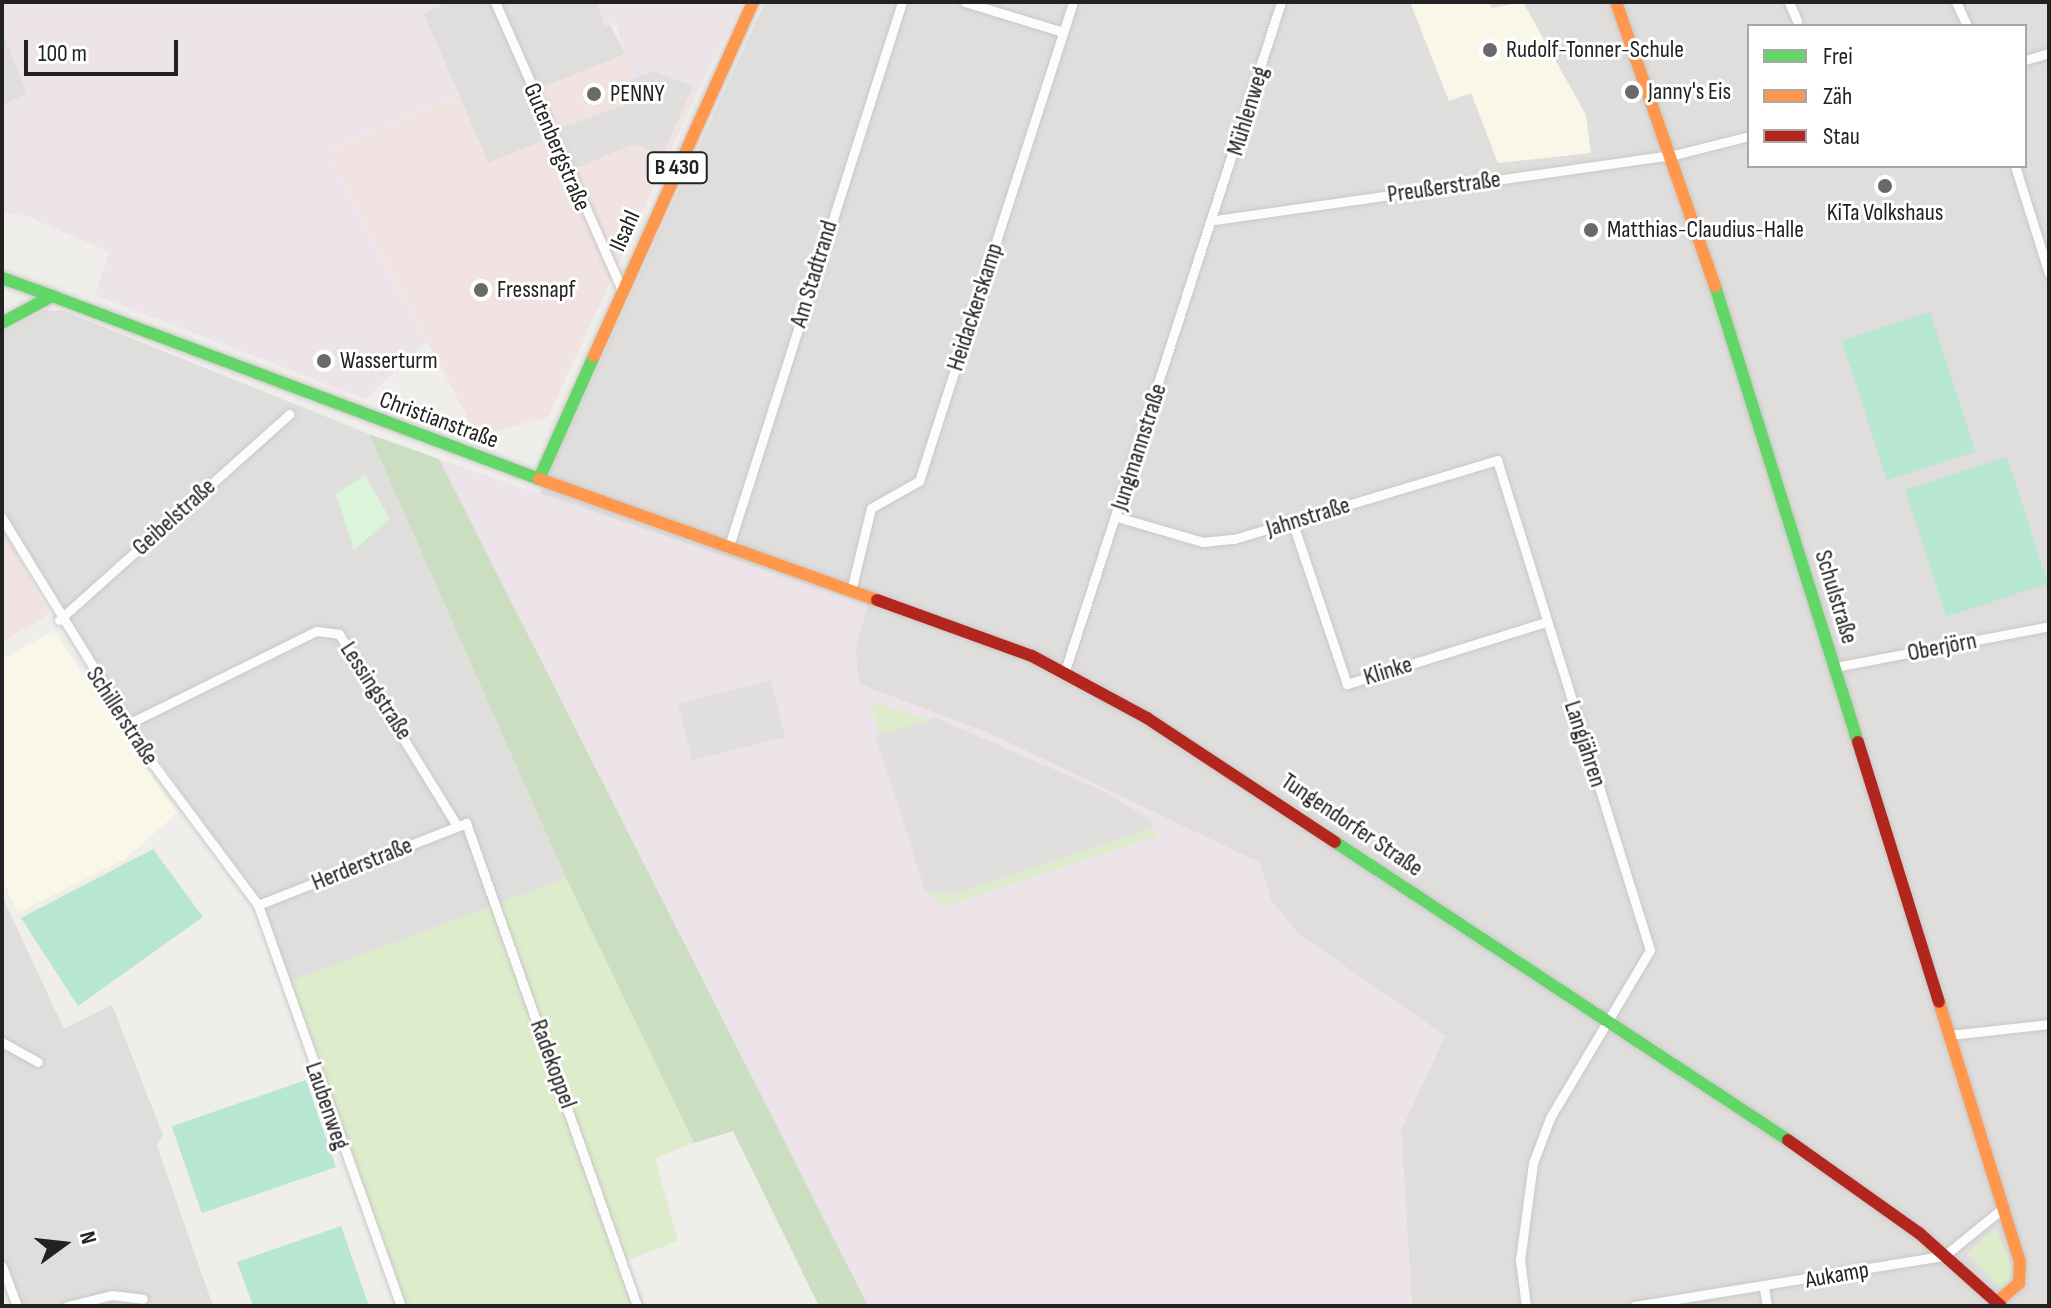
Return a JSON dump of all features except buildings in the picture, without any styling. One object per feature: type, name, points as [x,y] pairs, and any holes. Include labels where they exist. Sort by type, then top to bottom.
[{"type":"main road","name":"Ilsahl","points":[[539,479],[753,2]]},
{"type":"main road","name":"Schulstraße","points":[[1616,2],[1674,155],[2022,1270],[2019,1283],[1999,1304]]},
{"type":"main road","name":"Christianstraße","points":[[2,278],[682,531]]},
{"type":"main road","points":[[2,323],[52,296]]},
{"type":"main road","name":"Tungendorfer Straße","points":[[682,531],[852,587],[1064,674],[1245,780],[1841,1176],[1944,1256],[1999,1304]]},
{"type":"street","name":"Gutenbergstraße","points":[[495,2],[622,290]]},
{"type":"street","name":"Am Stadtrand","points":[[729,546],[902,2]]},
{"type":"street","points":[[965,2],[1063,32]]},
{"type":"street","name":"Heidackerskamp","points":[[852,587],[871,508],[919,481],[1073,2]]},
{"type":"street","name":"Mühlenweg","points":[[1215,220],[1281,2]]},
{"type":"street","points":[[1789,2],[1797,21]]},
{"type":"street","points":[[1956,2],[1966,24]]},
{"type":"street","points":[[2027,59],[2049,53]]},
{"type":"street","name":"Preußerstraße","points":[[1215,220],[1674,155],[1747,137]]},
{"type":"street","points":[[2016,168],[2049,274]]},
{"type":"street","name":"Jungmannstraße","points":[[1064,674],[1215,220]]},
{"type":"street","name":"Geibelstraße","points":[[59,620],[289,414]]},
{"type":"street","name":"Jahnstraße","points":[[1117,517],[1203,542],[1292,521],[1497,460]]},
{"type":"street","name":"Langjähren","points":[[1497,460],[1650,950],[1550,1118],[1533,1163],[1520,1260],[1526,1306]]},
{"type":"street","name":"Schillerstraße","points":[[2,518],[59,620],[128,724],[258,905]]},
{"type":"street","name":"Klinke","points":[[1292,521],[1347,684],[1546,622]]},
{"type":"street","name":"Oberjörn","points":[[1835,667],[2049,626]]},
{"type":"street","name":"Lessingstraße","points":[[128,724],[316,631],[339,634],[461,824]]},
{"type":"street","name":"Herderstraße","points":[[258,905],[461,824]]},
{"type":"street","name":"Radekoppel","points":[[461,824],[637,1306]]},
{"type":"street","name":"Laubenweg","points":[[258,905],[401,1306]]},
{"type":"street","points":[[1949,1035],[2049,1024]]},
{"type":"street","points":[[2,1042],[38,1062]]},
{"type":"street","points":[[1944,1256],[2003,1208]]},
{"type":"street","name":"Aukamp","points":[[1634,1306],[1764,1288],[1944,1256]]},
{"type":"street","points":[[2,1266],[17,1306]]},
{"type":"street","points":[[1764,1288],[1767,1306]]},
{"type":"street","points":[[67,1306],[112,1295],[143,1299]]},
{"type":"shaded area","points":[[2,2],[449,2],[423,13],[459,94],[326,152],[427,342],[365,399],[95,295],[109,252],[27,216],[2,213],[2,106],[26,92],[2,30]]},
{"type":"shaded area","points":[[449,2],[597,2],[626,54],[536,90],[555,136],[488,163],[423,13]]},
{"type":"shaded area","points":[[597,2],[743,2],[699,89],[654,71],[634,78],[615,23],[605,26]]},
{"type":"shaded area","points":[[765,2],[2049,2],[2049,1306],[1412,1306],[1401,1130],[1445,1036],[1297,933],[1271,900],[1260,863],[991,734],[859,684],[855,648],[868,605],[540,494]]},
{"type":"shaded area","name":"Rudolf-Tonner-Schule","points":[[1410,2],[1488,2],[1492,8],[1523,2],[1586,115],[1591,153],[1498,163],[1471,93],[1449,101]]},
{"type":"shaded area","points":[[2,30],[27,93],[2,106]]},
{"type":"shaded area","points":[[626,54],[635,77],[654,71],[699,89],[548,417],[477,435],[326,152],[459,94],[488,163],[555,136],[535,90]]},
{"type":"shaded area","points":[[654,71],[693,86],[662,156],[634,144],[576,168],[559,128],[634,102],[627,81]]},
{"type":"shaded area","points":[[1649,106],[1657,129],[1593,153],[1589,124]]},
{"type":"shaded area","points":[[1237,157],[1264,166],[1269,200],[1243,203],[1240,185],[1229,182]]},
{"type":"shaded area","points":[[1580,182],[1575,202],[1551,207],[1548,186]]},
{"type":"shaded area","points":[[44,310],[64,311],[369,434],[566,878],[286,983],[258,905],[52,603],[2,505],[2,333]]},
{"type":"shaded area","points":[[439,459],[868,605],[855,648],[859,684],[991,734],[1260,863],[1271,900],[1297,933],[1445,1036],[1401,1130],[1412,1306],[868,1306]]},
{"type":"shaded area","points":[[2,525],[49,614],[2,642]]},
{"type":"shaded area","points":[[54,631],[177,813],[125,859],[17,913],[2,877],[2,659]]},
{"type":"shaded area","points":[[771,680],[785,737],[692,760],[678,703]]},
{"type":"shaded area","points":[[936,718],[1101,790],[1150,819],[1153,828],[952,895],[925,890],[875,736]]},
{"type":"shaded area","points":[[2,896],[64,1029],[112,1005],[163,1135],[157,1146],[213,1306],[17,1306],[2,1266]]},
{"type":"green space","points":[[1930,312],[1975,452],[1887,481],[1842,341]]},
{"type":"green space","points":[[369,434],[439,459],[868,1306],[819,1306],[733,1131],[694,1143],[566,878]]},
{"type":"green space","points":[[2007,457],[2048,583],[1946,617],[1905,490]]},
{"type":"green space","points":[[365,475],[390,519],[354,550],[336,494]]},
{"type":"green space","points":[[878,703],[929,720],[880,735],[871,705]]},
{"type":"green space","points":[[1153,828],[1157,836],[943,907],[925,890],[952,895]]},
{"type":"green space","points":[[153,849],[203,917],[78,1006],[21,918]]},
{"type":"green space","points":[[566,878],[694,1143],[655,1158],[678,1241],[623,1262],[637,1306],[401,1306],[286,983]]},
{"type":"green space","points":[[306,1080],[336,1167],[202,1213],[172,1126]]},
{"type":"green space","points":[[341,1226],[369,1306],[253,1306],[237,1262]]},
{"type":"green space","points":[[1996,1228],[2015,1275],[2001,1288],[1967,1253]]},
{"type":"traffic: fast","points":[[2,278],[52,296]]},
{"type":"traffic: fast","points":[[1715,286],[1858,742]]},
{"type":"traffic: fast","points":[[2,323],[52,296],[539,479],[594,356]]},
{"type":"traffic: fast","points":[[1335,842],[1788,1140]]},
{"type":"traffic: slow","points":[[594,356],[753,2]]},
{"type":"traffic: slow","points":[[1616,2],[1715,286]]},
{"type":"traffic: slow","points":[[539,479],[877,600]]},
{"type":"traffic: slow","points":[[1939,1002],[2020,1262],[2019,1283],[1997,1302]]},
{"type":"traffic: jam","points":[[877,600],[1032,656],[1147,718],[1335,842]]},
{"type":"traffic: jam","points":[[1858,742],[1939,1002]]},
{"type":"traffic: jam","points":[[1788,1140],[1919,1233],[2001,1306]]},
{"type":"place","name":"Rudolf-Tonner-Schule","points":[[1490,50]]},
{"type":"place","name":"Janny's Eis","points":[[1632,92]]},
{"type":"place","name":"PENNY","points":[[594,94]]},
{"type":"place","name":"KiTa Volkshaus","points":[[1885,186]]},
{"type":"place","name":"Matthias-Claudius-Halle","points":[[1591,230]]},
{"type":"place","name":"Fressnapf","points":[[481,290]]},
{"type":"place","name":"Wasserturm","points":[[324,361]]}]
